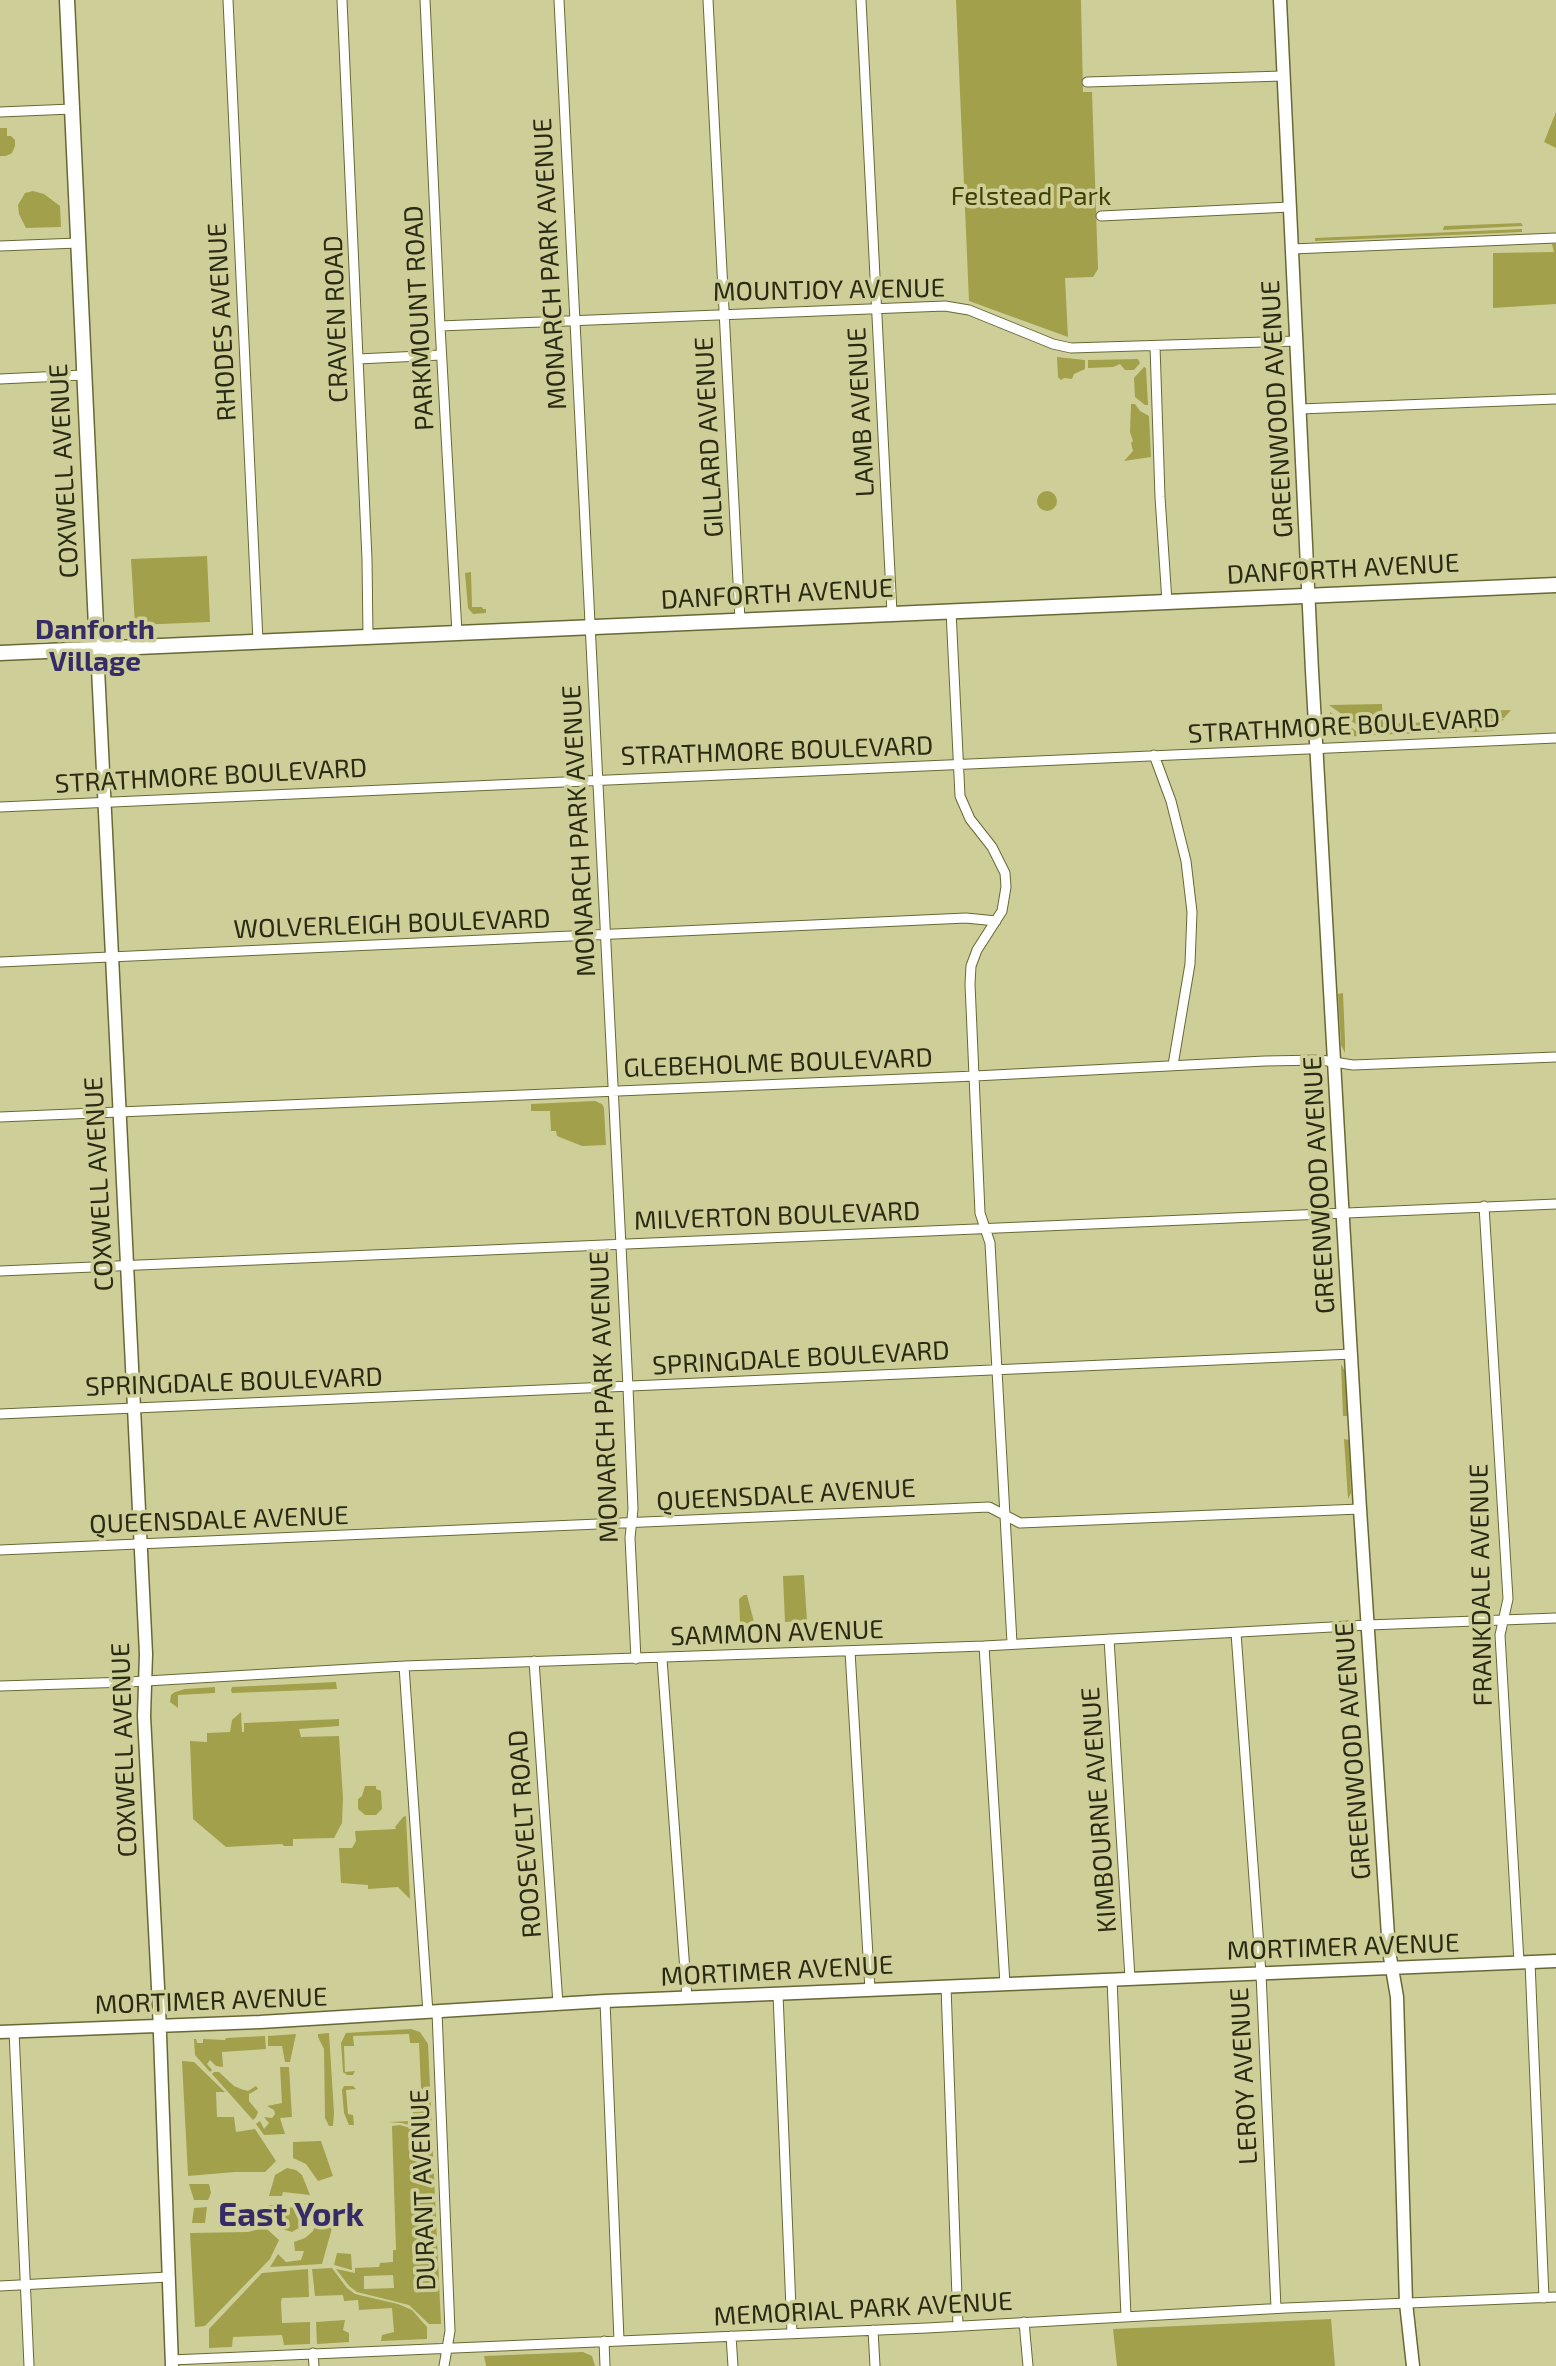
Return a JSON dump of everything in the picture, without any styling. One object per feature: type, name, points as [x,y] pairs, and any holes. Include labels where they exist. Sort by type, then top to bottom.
[{"type":"main road","name":"COXWELL AVENUE","points":[[66,0],[97,648]]},
{"type":"main road","name":"DANFORTH AVENUE","points":[[0,653],[1556,585]]},
{"type":"street","name":"RHODES AVENUE","points":[[228,0],[258,642]]},
{"type":"street","name":"CRAVEN ROAD","points":[[342,0],[367,559],[368,636]]},
{"type":"street","name":"PARKMOUNT ROAD","points":[[425,0],[457,633]]},
{"type":"street","name":"MONARCH PARK AVENUE","points":[[559,0],[628,1387],[636,1659]]},
{"type":"street","name":"GILLARD AVENUE","points":[[708,0],[740,620]]},
{"type":"street","name":"LAMB AVENUE","points":[[861,0],[892,613]]},
{"type":"street","name":"GREENWOOD AVENUE","points":[[1280,0],[1334,1060],[1360,1509],[1392,1969],[1397,1997],[1406,2303],[1413,2366]]},
{"type":"street","points":[[1087,82],[1283,76]]},
{"type":"street","points":[[0,112],[72,109]]},
{"type":"street","points":[[1101,216],[1290,207]]},
{"type":"street","points":[[1292,249],[1556,238]]},
{"type":"street","points":[[0,246],[78,243]]},
{"type":"street","name":"MOUNTJOY AVENUE","points":[[440,326],[945,306],[961,308],[1053,344],[1071,348],[1297,341]]},
{"type":"street","points":[[1155,346],[1167,602]]},
{"type":"street","points":[[358,359],[441,355]]},
{"type":"street","points":[[0,379],[84,375]]},
{"type":"street","points":[[1300,410],[1556,399]]},
{"type":"street","points":[[951,611],[962,807],[992,847],[1005,873],[1002,911],[977,950],[971,966],[971,1019],[980,1213],[990,1244],[1012,1643]]},
{"type":"street","name":"COXWELL AVENUE","points":[[97,648],[146,1654],[144,1716],[172,2363]]},
{"type":"street","name":"STRATHMORE BOULEVARD","points":[[0,807],[1556,737]]},
{"type":"street","points":[[1154,755],[1171,801],[1186,861],[1192,912],[1191,964],[1173,1065]]},
{"type":"street","name":"WOLVERLEIGH BOULEVARD","points":[[0,962],[966,918],[996,921]]},
{"type":"street","name":"GLEBEHOLME BOULEVARD","points":[[0,1117],[975,1076],[1173,1065],[1334,1060],[1353,1065],[1556,1057]]},
{"type":"street","name":"MILVERTON BOULEVARD","points":[[0,1271],[1556,1204]]},
{"type":"street","name":"FRANKDALE AVENUE","points":[[1484,1206],[1508,1599],[1500,1635],[1525,1962],[1544,2298]]},
{"type":"street","name":"SPRINGDALE BOULEVARD","points":[[0,1414],[1352,1354]]},
{"type":"street","name":"QUEENSDALE AVENUE","points":[[0,1550],[989,1507],[1020,1522],[1360,1509]]},
{"type":"street","name":"SAMMON AVENUE","points":[[0,1686],[404,1666],[984,1646],[1368,1625],[1556,1618]]},
{"type":"street","name":"LEROY AVENUE","points":[[1236,1633],[1261,1974],[1276,2308]]},
{"type":"street","name":"KIMBOURNE AVENUE","points":[[1110,1639],[1130,1978]]},
{"type":"street","points":[[984,1646],[1005,1984]]},
{"type":"street","points":[[849,1651],[870,1990]]},
{"type":"street","points":[[662,1659],[687,1998]]},
{"type":"street","name":"ROOSEVELT ROAD","points":[[534,1661],[558,2004]]},
{"type":"street","name":"DURANT AVENUE","points":[[404,1666],[433,2012],[450,2331],[444,2366]]},
{"type":"street","name":"MORTIMER AVENUE","points":[[0,2032],[260,2022],[605,2001],[1556,1961]]},
{"type":"street","points":[[1112,1979],[1126,2317]]},
{"type":"street","points":[[946,1986],[958,2326]]},
{"type":"street","points":[[778,1994],[792,2333]]},
{"type":"street","points":[[605,2001],[620,2340]]},
{"type":"street","points":[[14,2031],[29,2366]]},
{"type":"street","points":[[0,2286],[168,2277]]},
{"type":"street","name":"MEMORIAL PARK AVENUE","points":[[172,2363],[313,2353],[873,2330],[1276,2308],[1556,2297]]},
{"type":"street","points":[[1024,2322],[1028,2366]]},
{"type":"street","points":[[873,2330],[875,2366]]},
{"type":"street","points":[[731,2336],[733,2366]]},
{"type":"street","points":[[604,2341],[605,2366]]},
{"type":"street","points":[[313,2353],[314,2366]]},
{"type":"green space","name":"Felstead Park","points":[[956,0],[1081,0],[1083,92],[1092,92],[1098,269],[1093,277],[1065,278],[1068,337],[969,301]]},
{"type":"green space","points":[[1556,112],[1556,148],[1544,142]]},
{"type":"green space","points":[[0,128],[7,128],[7,136],[15,140],[12,153],[6,156],[0,156]]},
{"type":"green space","points":[[33,191],[44,194],[60,206],[61,227],[26,228],[18,205],[25,193]]},
{"type":"green space","points":[[1521,223],[1523,226],[1443,230],[1444,226]]},
{"type":"green space","points":[[1522,229],[1522,232],[1315,241],[1315,238]]},
{"type":"green space","points":[[1552,244],[1556,244],[1556,304],[1493,308],[1493,253],[1554,252]]},
{"type":"green space","points":[[1057,357],[1085,360],[1085,369],[1074,374],[1072,379],[1061,380],[1058,377]]},
{"type":"green space","points":[[1138,359],[1140,363],[1134,370],[1125,370],[1120,364],[1113,367],[1088,368],[1088,360]]},
{"type":"green space","points":[[1144,367],[1148,405],[1135,397],[1134,378]]},
{"type":"green space","points":[[1131,404],[1135,404],[1149,416],[1151,457],[1124,461],[1133,451],[1130,432]]},
{"type":"green space","points":[[1047,491],[1054,494],[1057,501],[1054,508],[1047,511],[1040,508],[1037,501],[1040,494]]},
{"type":"green space","points":[[207,556],[210,622],[135,625],[131,559]]},
{"type":"green space","points":[[471,572],[472,607],[482,607],[486,609],[486,613],[473,614],[468,608],[465,573]]},
{"type":"green space","points":[[1382,704],[1383,724],[1456,721],[1457,732],[1371,735],[1329,705]]},
{"type":"green space","points":[[1511,710],[1504,718],[1467,719],[1468,711]]},
{"type":"green space","points":[[1330,712],[1363,736],[1332,735]]},
{"type":"green space","points":[[1504,719],[1493,731],[1468,732],[1467,721]]},
{"type":"green space","points":[[1343,993],[1345,1053],[1341,1045],[1338,994]]},
{"type":"green space","points":[[595,1101],[604,1108],[606,1145],[582,1146],[557,1136],[556,1131],[551,1131],[550,1111],[531,1111],[531,1104]]},
{"type":"green space","points":[[1341,1364],[1345,1371],[1348,1416],[1343,1416]]},
{"type":"green space","points":[[1344,1439],[1349,1440],[1351,1493],[1348,1499]]},
{"type":"green space","points":[[804,1575],[807,1621],[785,1622],[783,1576]]},
{"type":"green space","points":[[747,1595],[754,1622],[749,1624],[740,1622],[739,1599]]},
{"type":"green space","points":[[336,1682],[337,1689],[232,1693],[231,1690],[232,1687]]},
{"type":"green space","points":[[215,1687],[215,1693],[178,1695],[178,1708],[170,1702],[171,1695],[175,1692]]},
{"type":"green space","points":[[241,1712],[242,1732],[244,1723],[339,1719],[339,1726],[299,1729],[301,1737],[339,1736],[342,1823],[334,1838],[293,1839],[293,1846],[282,1844],[226,1847],[193,1819],[190,1741],[207,1742],[207,1733],[230,1732],[232,1720]]},
{"type":"green space","points":[[365,1786],[376,1786],[376,1789],[381,1791],[382,1809],[376,1815],[365,1815],[358,1809],[358,1799]]},
{"type":"green space","points":[[406,1816],[410,1899],[398,1887],[368,1889],[368,1885],[341,1883],[339,1848],[352,1848],[356,1841],[355,1831],[396,1829]]},
{"type":"green space","points":[[411,2029],[420,2032],[428,2044],[432,2129],[429,2131],[402,2123],[387,2122],[413,2121],[413,2112],[422,2111],[419,2043],[410,2043],[409,2034],[353,2036],[354,2046],[344,2046],[345,2072],[355,2071],[353,2075],[343,2072],[341,2043],[346,2033]]},
{"type":"green space","points":[[329,2033],[333,2126],[329,2126],[325,2118],[324,2049],[318,2037],[318,2034]]},
{"type":"green space","points":[[296,2034],[290,2062],[285,2062],[282,2046],[268,2046],[268,2036]]},
{"type":"green space","points":[[265,2036],[266,2049],[222,2052],[223,2067],[216,2066],[210,2060],[207,2064],[212,2070],[210,2072],[195,2055],[194,2039],[197,2043],[203,2043],[203,2039]]},
{"type":"green space","points":[[182,2061],[194,2062],[225,2092],[216,2092],[217,2117],[234,2117],[236,2132],[255,2129],[276,2161],[265,2172],[188,2176]]},
{"type":"green space","points":[[280,2067],[289,2067],[292,2117],[280,2118],[285,2134],[264,2135],[256,2124],[260,2121],[264,2129],[269,2123],[264,2117],[272,2118],[275,2114],[274,2110],[267,2106],[282,2103]]},
{"type":"green space","points":[[219,2072],[241,2089],[248,2091],[256,2086],[258,2089],[249,2094],[249,2101],[258,2112],[253,2120],[212,2074]]},
{"type":"green space","points":[[344,2086],[353,2086],[356,2089],[346,2090],[348,2114],[353,2115],[354,2125],[349,2125],[344,2113]]},
{"type":"green space","points":[[400,2125],[432,2134],[441,2324],[429,2324],[409,2305],[357,2292],[336,2269],[355,2273],[355,2268],[379,2267],[380,2263],[393,2262],[393,2250],[396,2250],[392,2126]],"holes":[[[393,2275],[394,2288],[364,2289],[364,2276]]]},
{"type":"green space","points":[[321,2141],[333,2176],[318,2181],[306,2164],[293,2158],[293,2142]]},
{"type":"green space","points":[[287,2168],[302,2175],[310,2195],[283,2192],[282,2196],[269,2196],[275,2175]]},
{"type":"green space","points":[[189,2184],[209,2184],[211,2193],[208,2200],[194,2200]]},
{"type":"green space","points":[[297,2204],[310,2204],[304,2225],[292,2232],[280,2228],[269,2205],[296,2208]]},
{"type":"green space","points":[[207,2207],[205,2223],[192,2223],[194,2208]]},
{"type":"green space","points":[[319,2216],[334,2221],[322,2264],[270,2267],[278,2254],[286,2262],[301,2260],[304,2251],[295,2251],[294,2242],[313,2231]]},
{"type":"green space","points":[[267,2229],[279,2240],[270,2259],[205,2326],[195,2327],[190,2233],[248,2232]]},
{"type":"green space","points":[[337,2253],[351,2254],[352,2270],[334,2265]]},
{"type":"green space","points":[[332,2268],[355,2294],[412,2310],[427,2327],[427,2339],[381,2341],[382,2335],[394,2332],[392,2308],[359,2310],[358,2300],[344,2301],[343,2295],[315,2296],[312,2269]]},
{"type":"green space","points":[[308,2269],[309,2297],[282,2298],[281,2302],[282,2323],[310,2322],[310,2344],[284,2345],[282,2335],[233,2337],[232,2347],[209,2348],[209,2329],[262,2273]]},
{"type":"green space","points":[[1331,2319],[1335,2366],[1117,2366],[1113,2329]]},
{"type":"green space","points":[[345,2320],[343,2330],[349,2333],[349,2342],[317,2344],[316,2322]]},
{"type":"green space","points":[[583,2352],[592,2356],[595,2366],[486,2366],[484,2356]]},
{"type":"district","name":"Danforth Village","points":[[95,646]]},
{"type":"district","name":"East York","points":[[291,2215]]}]
